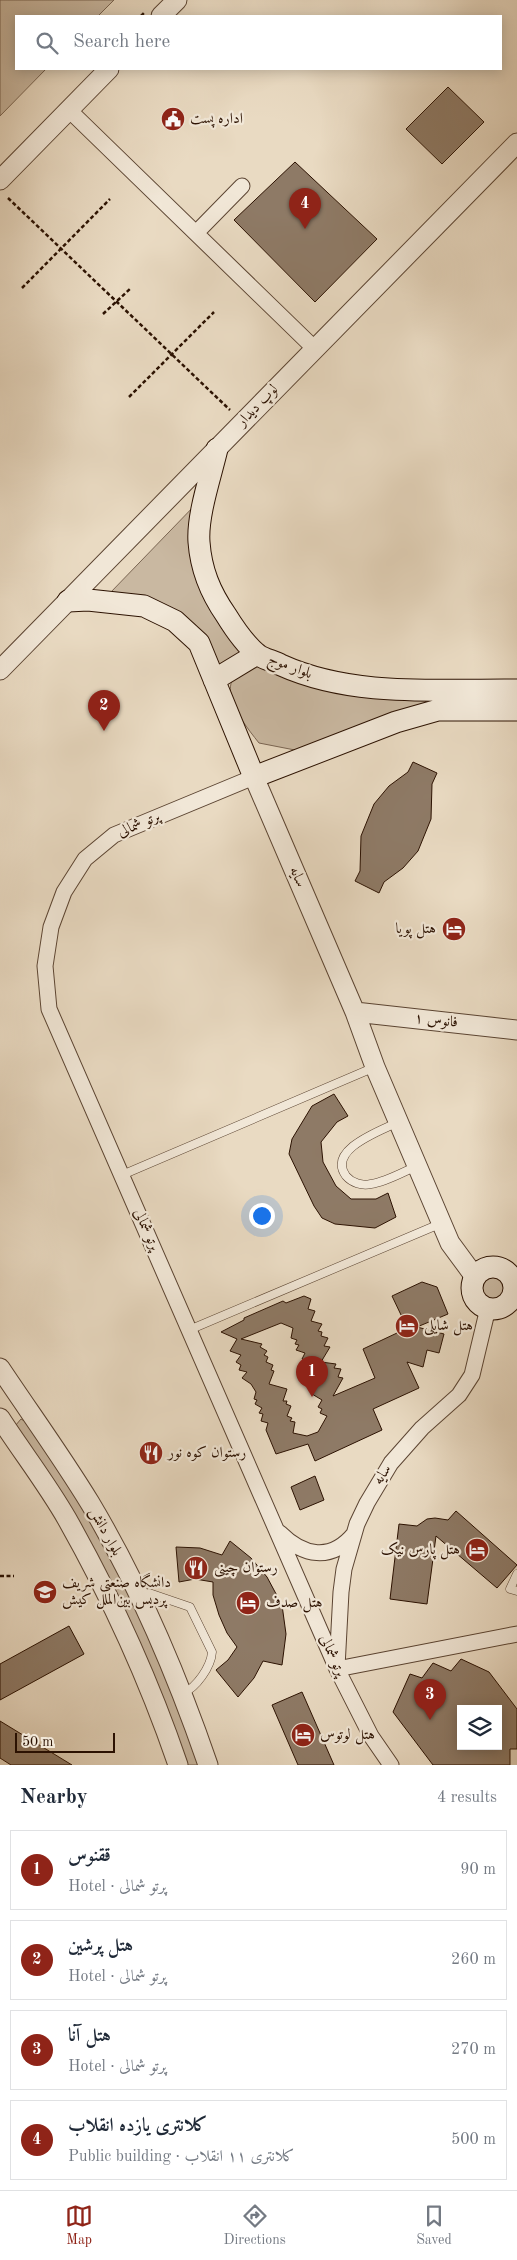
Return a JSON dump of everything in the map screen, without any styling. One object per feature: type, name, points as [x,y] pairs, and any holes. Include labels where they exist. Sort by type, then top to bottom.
[{"type":"main road","name":"بلوار موج","points":[[217,449],[204,504],[199,540],[203,574],[216,601],[257,654],[298,673],[337,683],[389,689],[517,690]]},
{"type":"main road","name":"سایه","points":[[68,601],[88,600],[144,606],[175,621],[199,643],[254,777]]},
{"type":"main road","points":[[214,680],[257,654]]},
{"type":"main road","points":[[254,777],[396,722],[438,710],[517,710]]},
{"type":"main road","points":[[491,1267],[510,1271],[514,1286],[511,1299],[504,1305],[477,1302],[472,1284],[479,1272],[491,1267]]},
{"type":"street","points":[[162,15],[176,0]]},
{"type":"street","points":[[0,180],[108,70]]},
{"type":"street","points":[[69,110],[315,349]]},
{"type":"street","name":"لوپ دیدار","points":[[0,670],[517,142]]},
{"type":"street","points":[[196,233],[242,186]]},
{"type":"street","name":"سایه","points":[[254,777],[355,1012],[375,1067],[450,1243],[475,1277]]},
{"type":"street","name":"پرتو شمالی","points":[[254,777],[114,835],[85,859],[64,892],[51,927],[45,966],[49,1009],[337,1669],[371,1736],[391,1765]]},
{"type":"street","name":"فانوس ۱","points":[[355,1012],[517,1030]]},
{"type":"street","name":"سایه","points":[[337,1669],[340,1592],[344,1569],[354,1532],[367,1503],[391,1463],[422,1428],[459,1395],[472,1375],[504,1305]]},
{"type":"street","name":"بلوار دانش","points":[[0,1368],[6,1391],[90,1504],[139,1597],[181,1694],[208,1765]]},
{"type":"street","name":"بلوار دانش","points":[[0,1418],[66,1518],[90,1563],[135,1656],[178,1765]]},
{"type":"street","points":[[276,1530],[290,1544],[300,1549],[320,1553],[340,1547],[354,1532]]},
{"type":"street","points":[[337,1669],[517,1634]]},
{"type":"lane","points":[[122,1175],[375,1067]]},
{"type":"lane","points":[[398,1122],[358,1140],[344,1158],[342,1166],[345,1175],[360,1184],[372,1184],[417,1166]]},
{"type":"lane","points":[[189,1330],[442,1223]]},
{"type":"lane","points":[[517,1574],[510,1589],[517,1591]]},
{"type":"lane","points":[[139,1597],[149,1593],[190,1607],[212,1652],[212,1661],[192,1690],[181,1694]]},
{"type":"path","points":[[8,198],[230,410]]},
{"type":"path","points":[[22,288],[110,199]]},
{"type":"path","points":[[103,314],[131,288]]},
{"type":"path","points":[[129,397],[214,312]]},
{"type":"path","points":[[0,1576],[14,1576]]},
{"type":"shaded area","points":[[0,0],[114,0],[99,15],[15,15],[15,70],[45,70],[0,116]]},
{"type":"shaded area","points":[[199,501],[194,531],[251,652],[222,671],[204,641],[110,593]]},
{"type":"shaded area","points":[[254,664],[515,696],[300,751],[259,743],[238,714],[230,691],[232,679],[234,674]]},
{"type":"shaded area","points":[[493,1273],[499,1274],[507,1282],[507,1294],[499,1302],[493,1303],[487,1302],[479,1294],[478,1288],[479,1282],[487,1274]]},
{"type":"shaded area","points":[[21,1419],[26,1422],[70,1486],[117,1570],[161,1666],[199,1765],[187,1765],[15,1426]]},
{"type":"building","points":[[448,87],[484,122],[442,164],[406,129]]},
{"type":"building","points":[[295,162],[377,239],[315,302],[234,220]]},
{"type":"building","points":[[413,762],[437,773],[432,784],[431,819],[418,851],[403,868],[384,882],[379,893],[355,881],[360,871],[361,836],[374,804],[389,786],[408,772]]},
{"type":"building","points":[[334,1094],[348,1116],[337,1122],[321,1142],[323,1162],[336,1186],[351,1199],[376,1199],[388,1193],[396,1217],[375,1228],[335,1224],[322,1218],[314,1206],[289,1154],[292,1139],[312,1106]]},
{"type":"building","points":[[422,1282],[437,1287],[448,1314],[417,1327],[444,1334],[439,1353],[427,1350],[423,1367],[407,1362],[419,1388],[373,1409],[382,1430],[315,1461],[308,1444],[276,1454],[266,1430],[268,1423],[261,1421],[263,1414],[259,1413],[262,1408],[255,1404],[257,1400],[254,1399],[256,1392],[251,1384],[242,1378],[247,1372],[239,1370],[241,1365],[236,1362],[241,1355],[230,1351],[237,1339],[221,1332],[244,1320],[244,1318],[283,1301],[286,1303],[304,1296],[311,1299],[308,1309],[315,1311],[311,1321],[322,1324],[318,1331],[322,1332],[321,1336],[328,1338],[324,1346],[330,1347],[321,1362],[336,1364],[334,1368],[341,1369],[338,1377],[343,1378],[333,1396],[375,1378],[363,1349],[397,1333],[402,1317],[392,1296]],"holes":[[[281,1323],[293,1328],[291,1338],[297,1340],[295,1344],[299,1345],[296,1350],[305,1353],[302,1359],[314,1363],[305,1383],[316,1385],[312,1394],[322,1400],[318,1407],[322,1409],[320,1413],[327,1416],[318,1432],[307,1436],[293,1433],[295,1422],[290,1421],[292,1418],[287,1416],[291,1406],[286,1404],[287,1401],[283,1401],[287,1389],[269,1384],[274,1371],[271,1370],[273,1365],[266,1362],[268,1357],[264,1355],[267,1351],[260,1347],[262,1344],[241,1339]]]},
{"type":"building","points":[[315,1476],[324,1500],[300,1510],[291,1487]]},
{"type":"building","name":"هتل پارس نیک","points":[[456,1511],[517,1565],[497,1588],[436,1536],[427,1604],[390,1599],[399,1524],[417,1526],[427,1519],[448,1520]]},
{"type":"building","name":"هتل صدف","points":[[230,1541],[251,1558],[267,1577],[282,1605],[286,1634],[282,1665],[263,1661],[254,1678],[238,1697],[216,1670],[228,1660],[237,1647],[227,1633],[219,1615],[213,1595],[213,1582],[195,1579],[179,1582],[176,1547],[200,1548],[222,1555]]},
{"type":"building","points":[[69,1626],[84,1654],[0,1700],[0,1664]]},
{"type":"building","points":[[461,1659],[489,1672],[517,1709],[517,1749],[510,1749],[510,1765],[433,1765],[393,1712],[410,1674],[422,1678],[433,1663],[451,1671]]},
{"type":"building","name":"هتل لوتوس","points":[[302,1692],[334,1765],[298,1765],[272,1705]]},
{"type":"building","points":[[0,1721],[72,1765],[11,1765],[0,1758]]},
{"type":"place","name":"اداره پست","points":[[173,119]]},
{"type":"place","name":"کلانتری یازده انقلاب","points":[[305,229]]},
{"type":"place","name":"هتل پرشین","points":[[104,731]]},
{"type":"place","name":"هتل پویا","points":[[454,929]]},
{"type":"place","name":"هتل شایلی","points":[[407,1326]]},
{"type":"place","name":"ققنوس","points":[[312,1397]]},
{"type":"place","name":"رستوان کوه نور","points":[[151,1453]]},
{"type":"place","name":"هتل پارس نیک","points":[[477,1550]]},
{"type":"place","name":"رستوان چینی","points":[[196,1568]]},
{"type":"place","name":"دانشگاه صنعتی شریف پردیس بین‌الملل کیش","points":[[45,1592]]},
{"type":"place","name":"هتل صدف","points":[[248,1603]]},
{"type":"place","name":"هتل آنا","points":[[430,1720]]},
{"type":"place","name":"هتل لوتوس","points":[[303,1735]]}]
